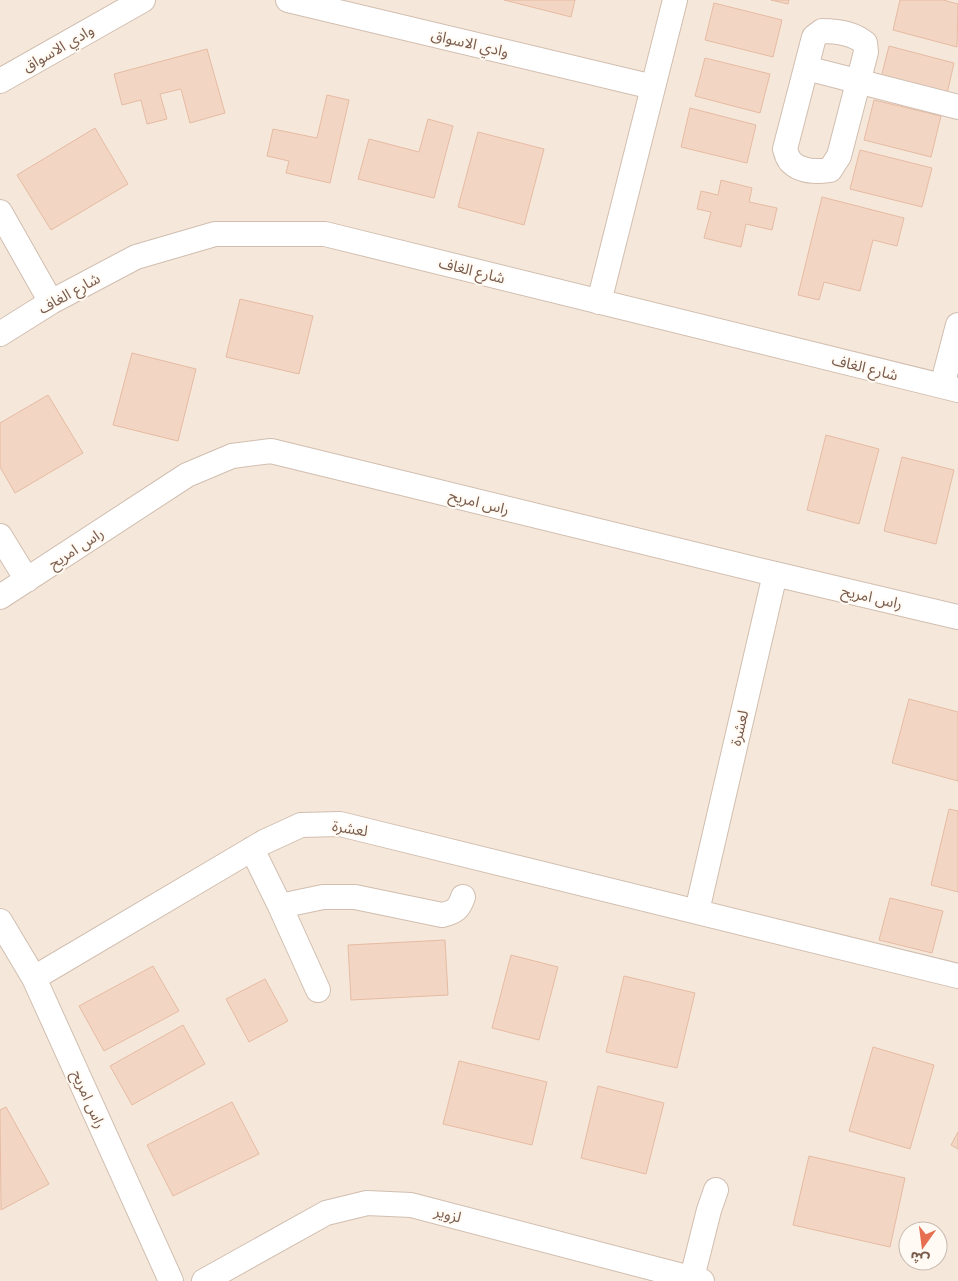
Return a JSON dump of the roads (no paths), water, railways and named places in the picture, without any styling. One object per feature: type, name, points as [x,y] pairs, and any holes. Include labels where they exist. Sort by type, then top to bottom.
[{"type":"street","name":"وادي الاسواق","points":[[0,81],[142,0]]},
{"type":"street","name":"وادي الاسواق","points":[[288,0],[315,3],[653,87]]},
{"type":"street","points":[[599,302],[675,0]]},
{"type":"street","points":[[833,31],[858,37],[865,43],[866,52],[839,156],[830,170],[818,172],[801,168],[789,161],[785,149],[806,68],[814,37],[822,32],[833,31]]},
{"type":"street","points":[[806,68],[958,107]]},
{"type":"street","points":[[0,212],[51,302]]},
{"type":"street","name":"شارع الغاف","points":[[0,334],[51,302],[136,257],[215,234],[325,234],[950,388]]},
{"type":"street","points":[[950,388],[958,325]]},
{"type":"street","name":"راس امريح","points":[[0,597],[187,474],[232,456],[270,451],[958,617]]},
{"type":"street","points":[[0,536],[27,580]]},
{"type":"street","name":"لعشرة","points":[[697,911],[775,574]]},
{"type":"street","name":"لعشرة","points":[[34,978],[264,842],[301,826],[340,824],[958,976]]},
{"type":"street","points":[[252,849],[318,990]]},
{"type":"street","points":[[280,906],[323,897],[355,897],[442,915],[452,913],[460,906],[463,896]]},
{"type":"street","name":"راس امريح","points":[[0,921],[34,978],[171,1281]]},
{"type":"street","points":[[697,1280],[709,1210],[716,1190]]},
{"type":"street","name":"لزوير","points":[[204,1281],[326,1213],[367,1204],[411,1204],[697,1280]]}]
